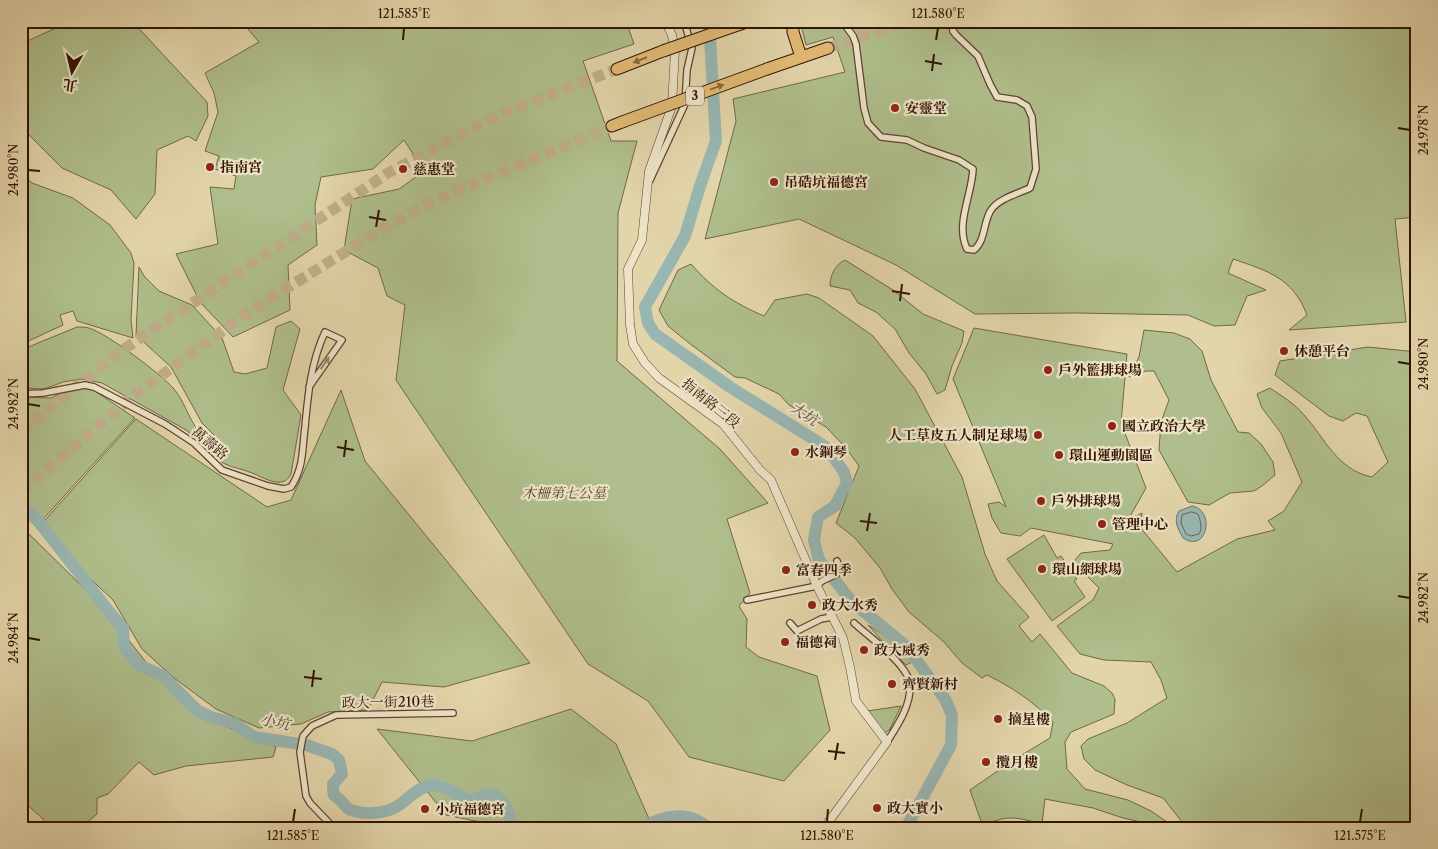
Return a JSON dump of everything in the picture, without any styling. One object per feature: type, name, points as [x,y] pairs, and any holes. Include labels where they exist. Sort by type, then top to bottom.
[{"type":"highway","points":[[618,69],[749,21]]},
{"type":"highway","points":[[793,21],[801,57]]},
{"type":"highway","name":"3","points":[[617,124],[828,48]]},
{"type":"street","name":"指南路三段","points":[[665,21],[672,35],[675,50],[672,106],[654,157],[647,185],[642,240],[628,269],[630,326],[633,344],[645,363],[659,378],[723,424],[760,470],[771,480],[819,583],[847,650],[856,702],[887,742]]},
{"type":"street","points":[[647,185],[684,104],[687,70],[692,48],[684,21]]},
{"type":"street","points":[[842,21],[853,36],[856,44],[864,108],[868,123],[881,137],[907,140],[959,160],[973,169],[973,180],[964,216],[963,240],[967,249],[974,250],[980,246],[991,210],[1000,202],[1030,188],[1036,169],[1032,117],[1027,106],[1017,100],[998,97],[978,56],[953,31],[952,21]]},
{"type":"street","name":"萬壽路","points":[[21,394],[44,393],[85,385],[94,387],[165,424],[194,443],[222,470],[268,486],[284,489],[291,487],[300,471],[309,388],[314,362],[326,332],[342,340],[309,388]]},
{"type":"street","points":[[746,600],[819,583],[837,574],[838,561]]},
{"type":"street","points":[[790,623],[797,631],[822,619],[832,617]]},
{"type":"street","points":[[824,828],[887,742],[905,709],[910,688],[909,680],[902,666],[854,623]]},
{"type":"street","name":"政大一街210巷","points":[[334,828],[310,803],[306,796],[300,752],[301,739],[312,726],[336,715],[453,713]]},
{"type":"street","points":[[21,821],[29,828]]},
{"type":"green space","points":[[71,21],[132,21],[207,102],[208,116],[196,141],[188,136],[157,150],[155,194],[136,219],[111,190],[62,168],[21,127],[21,44]]},
{"type":"green space","name":"木柵第七公墓","points":[[241,21],[626,21],[634,44],[583,61],[611,141],[637,141],[618,213],[617,361],[720,449],[768,503],[727,519],[750,593],[739,606],[747,619],[746,647],[759,657],[817,676],[830,730],[784,781],[689,757],[648,701],[588,664],[396,380],[405,305],[387,296],[378,268],[344,250],[352,199],[399,189],[424,171],[404,140],[373,169],[321,177],[315,205],[317,245],[288,265],[290,310],[233,337],[200,302],[176,254],[218,244],[210,187],[234,189],[236,176],[215,169],[219,156],[205,151],[218,112],[214,93],[205,73],[259,42]]},
{"type":"green space","points":[[800,21],[1417,21],[1417,217],[1395,219],[1406,322],[1289,330],[1307,315],[1294,292],[1287,284],[1268,272],[1233,259],[1228,273],[1266,290],[1247,296],[1235,325],[1214,326],[1188,315],[975,314],[896,265],[799,219],[705,239],[736,121],[733,99],[845,72],[833,37],[806,45]]},
{"type":"green space","points":[[21,173],[32,183],[73,198],[110,225],[131,253],[134,263],[131,320],[133,338],[77,321],[73,311],[60,315],[63,325],[22,344]]},
{"type":"green space","points":[[845,260],[893,290],[923,314],[964,331],[962,343],[952,366],[945,390],[937,394],[926,374],[909,353],[895,329],[876,312],[858,303],[850,290],[830,286],[834,271]]},
{"type":"green space","points":[[691,264],[724,294],[742,306],[764,316],[775,300],[807,294],[819,298],[873,336],[915,389],[962,477],[985,554],[997,581],[1029,617],[1019,626],[1032,642],[1040,634],[1072,673],[1104,686],[1112,693],[1115,699],[1114,714],[1071,732],[1065,742],[1067,769],[1085,789],[1128,800],[1151,811],[1170,824],[1168,828],[1123,818],[1093,808],[1045,799],[1042,824],[1005,818],[983,827],[970,790],[1050,738],[1053,722],[1014,690],[987,675],[982,678],[962,663],[944,642],[909,612],[892,589],[880,568],[855,538],[836,523],[859,466],[846,448],[826,427],[789,405],[779,394],[745,378],[735,377],[668,326],[659,310],[678,270]]},
{"type":"green space","points":[[139,267],[144,276],[159,291],[192,305],[222,338],[234,372],[245,374],[267,368],[276,327],[291,321],[300,329],[283,390],[301,415],[291,474],[283,482],[267,480],[231,467],[220,461],[213,453],[217,446],[216,437],[202,423],[171,367],[136,335]]},
{"type":"green space","points":[[77,327],[89,328],[108,338],[134,355],[167,382],[174,389],[195,426],[209,444],[208,448],[186,430],[102,383],[81,379],[63,382],[44,389],[21,388],[21,350]]},
{"type":"green space","points":[[974,328],[1127,354],[1121,423],[1146,488],[1128,520],[1142,513],[1140,527],[1177,572],[1237,539],[1275,530],[1268,521],[1284,511],[1302,482],[1281,433],[1262,408],[1257,394],[1270,388],[1297,407],[1333,452],[1350,468],[1372,477],[1388,462],[1367,416],[1356,413],[1343,421],[1329,416],[1275,375],[1280,361],[1368,347],[1417,352],[1417,701],[1412,704],[1417,748],[1417,816],[1403,828],[1187,828],[1163,798],[1127,785],[1095,770],[1084,759],[1081,746],[1088,739],[1127,723],[1167,698],[1161,680],[1151,662],[1104,660],[1080,654],[1057,626],[1093,600],[1099,588],[1088,577],[1079,574],[1075,560],[1081,553],[1110,550],[1113,544],[1031,528],[1020,536],[1001,533],[992,518],[988,504],[999,502],[1006,507],[953,379]]},
{"type":"green space","points":[[1144,330],[1174,333],[1190,339],[1202,351],[1211,380],[1238,432],[1249,433],[1261,444],[1273,462],[1275,475],[1262,486],[1254,491],[1230,493],[1209,505],[1188,502],[1159,450],[1161,422],[1169,400],[1154,371],[1146,371],[1129,377],[1139,357]]},
{"type":"green space","points":[[92,389],[135,418],[36,527],[21,511],[21,397],[51,398],[67,390]]},
{"type":"green space","points":[[341,390],[365,461],[530,663],[444,687],[382,682],[368,710],[328,712],[301,724],[259,728],[216,709],[174,678],[142,649],[113,600],[37,529],[136,419],[267,507],[291,500]]},
{"type":"green space","points":[[21,526],[102,606],[156,675],[201,716],[276,747],[273,757],[186,766],[154,775],[139,762],[108,794],[97,798],[97,814],[81,828],[47,828],[43,819],[21,799]]},
{"type":"green space","name":"環山網球場","points":[[1044,535],[1057,558],[1061,556],[1077,579],[1074,581],[1085,597],[1052,621],[1007,559]]},
{"type":"green space","points":[[868,625],[896,642],[914,661],[906,665]]},
{"type":"green space","points":[[901,706],[890,729],[885,733],[867,711]]},
{"type":"green space","points":[[571,709],[616,744],[653,828],[484,828],[485,823],[446,815],[377,729],[472,741]]},
{"type":"water","points":[[1192,506],[1199,509],[1204,515],[1206,522],[1203,536],[1198,540],[1191,541],[1183,538],[1176,518],[1179,511]]},
{"type":"waterway","name":"大坑","points":[[709,21],[716,141],[685,236],[645,307],[648,323],[655,334],[730,387],[826,447],[844,472],[847,483],[835,506],[818,517],[814,540],[819,560],[852,602],[906,646],[945,699],[952,715],[951,745],[906,828]]},
{"type":"waterway","name":"小坑","points":[[21,505],[39,522],[123,628],[124,647],[139,665],[163,676],[198,711],[211,717],[234,723],[254,737],[306,745],[332,754],[339,760],[342,774],[333,784],[334,795],[346,807],[356,812],[385,811],[400,804],[421,788],[437,785],[469,800],[492,794],[505,806],[513,828]]},
{"type":"waterway","name":"小坑","points":[[642,828],[658,820],[675,816],[701,822],[708,828]]},
{"type":"tunnel","points":[[828,48],[908,21]]},
{"type":"tunnel","points":[[21,432],[118,353],[388,173],[499,115],[617,69]]},
{"type":"tunnel","points":[[21,492],[128,400],[251,310],[381,230],[431,202],[612,126]]},
{"type":"railway","points":[[124,25],[128,21]]},
{"type":"place","name":"安靈堂","points":[[895,108]]},
{"type":"place","name":"指南宮","points":[[210,167]]},
{"type":"place","name":"慈惠堂","points":[[403,169]]},
{"type":"place","name":"吊硞坑福德宮","points":[[774,182]]},
{"type":"place","name":"休憩平台","points":[[1284,351]]},
{"type":"place","name":"戶外籃排球場","points":[[1048,370]]},
{"type":"place","name":"國立政治大學","points":[[1112,426]]},
{"type":"place","name":"人工草皮五人制足球場","points":[[1038,435]]},
{"type":"place","name":"水鋼琴","points":[[795,452]]},
{"type":"place","name":"環山運動園區","points":[[1059,455]]},
{"type":"place","name":"戶外排球場","points":[[1041,501]]},
{"type":"place","name":"管理中心","points":[[1102,524]]},
{"type":"place","name":"環山網球場","points":[[1042,569]]},
{"type":"place","name":"富春四季","points":[[786,570]]},
{"type":"place","name":"政大水秀","points":[[812,605]]},
{"type":"place","name":"福德祠","points":[[785,642]]},
{"type":"place","name":"政大威秀","points":[[864,650]]},
{"type":"place","name":"齊賢新村","points":[[892,684]]},
{"type":"place","name":"摘星樓","points":[[998,719]]},
{"type":"place","name":"攬月樓","points":[[986,762]]},
{"type":"place","name":"政大實小","points":[[877,808]]},
{"type":"place","name":"小坑福德宮","points":[[425,809]]}]
